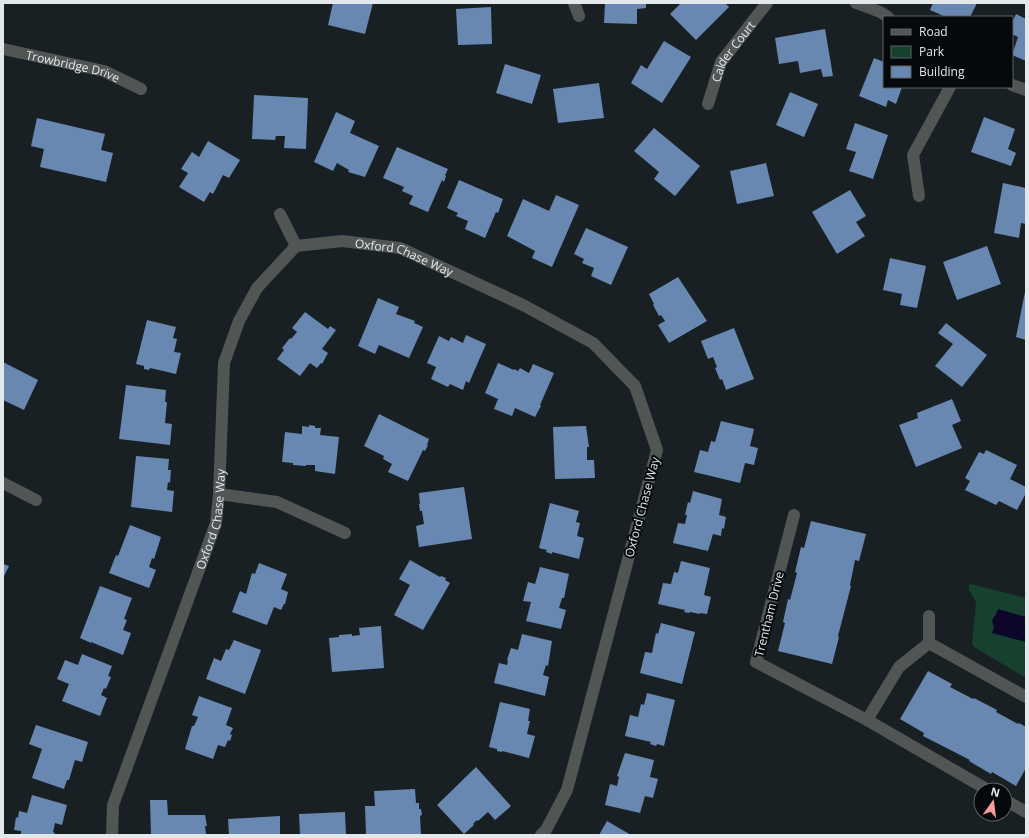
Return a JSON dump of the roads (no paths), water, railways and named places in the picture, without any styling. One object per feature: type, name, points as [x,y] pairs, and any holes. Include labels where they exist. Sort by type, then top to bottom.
[{"type":"street","points":[[574,3],[580,16]]},
{"type":"street","name":"Calder Court","points":[[708,104],[721,62],[767,3]]},
{"type":"street","points":[[856,3],[884,11]]},
{"type":"street","name":"Trowbridge Drive","points":[[3,49],[104,71],[141,89]]},
{"type":"street","points":[[1013,85],[1026,90]]},
{"type":"street","points":[[919,196],[913,155],[949,88]]},
{"type":"street","points":[[280,214],[296,246]]},
{"type":"street","name":"Oxford Chase Way","points":[[112,835],[113,804],[216,523],[219,494],[224,363],[239,321],[257,288],[296,246],[342,241],[400,248],[523,305],[593,343],[635,386],[657,450],[567,790],[546,830],[541,835]]},
{"type":"street","points":[[3,483],[36,500]]},
{"type":"street","points":[[219,494],[277,502],[345,533]]},
{"type":"street","name":"Trentham Drive","points":[[794,515],[756,662],[867,720],[974,782]]},
{"type":"street","points":[[929,616],[929,643]]},
{"type":"street","points":[[867,720],[899,667],[929,643]]},
{"type":"street","points":[[929,643],[1026,697]]},
{"type":"street","points":[[1013,805],[1026,812]]}]
